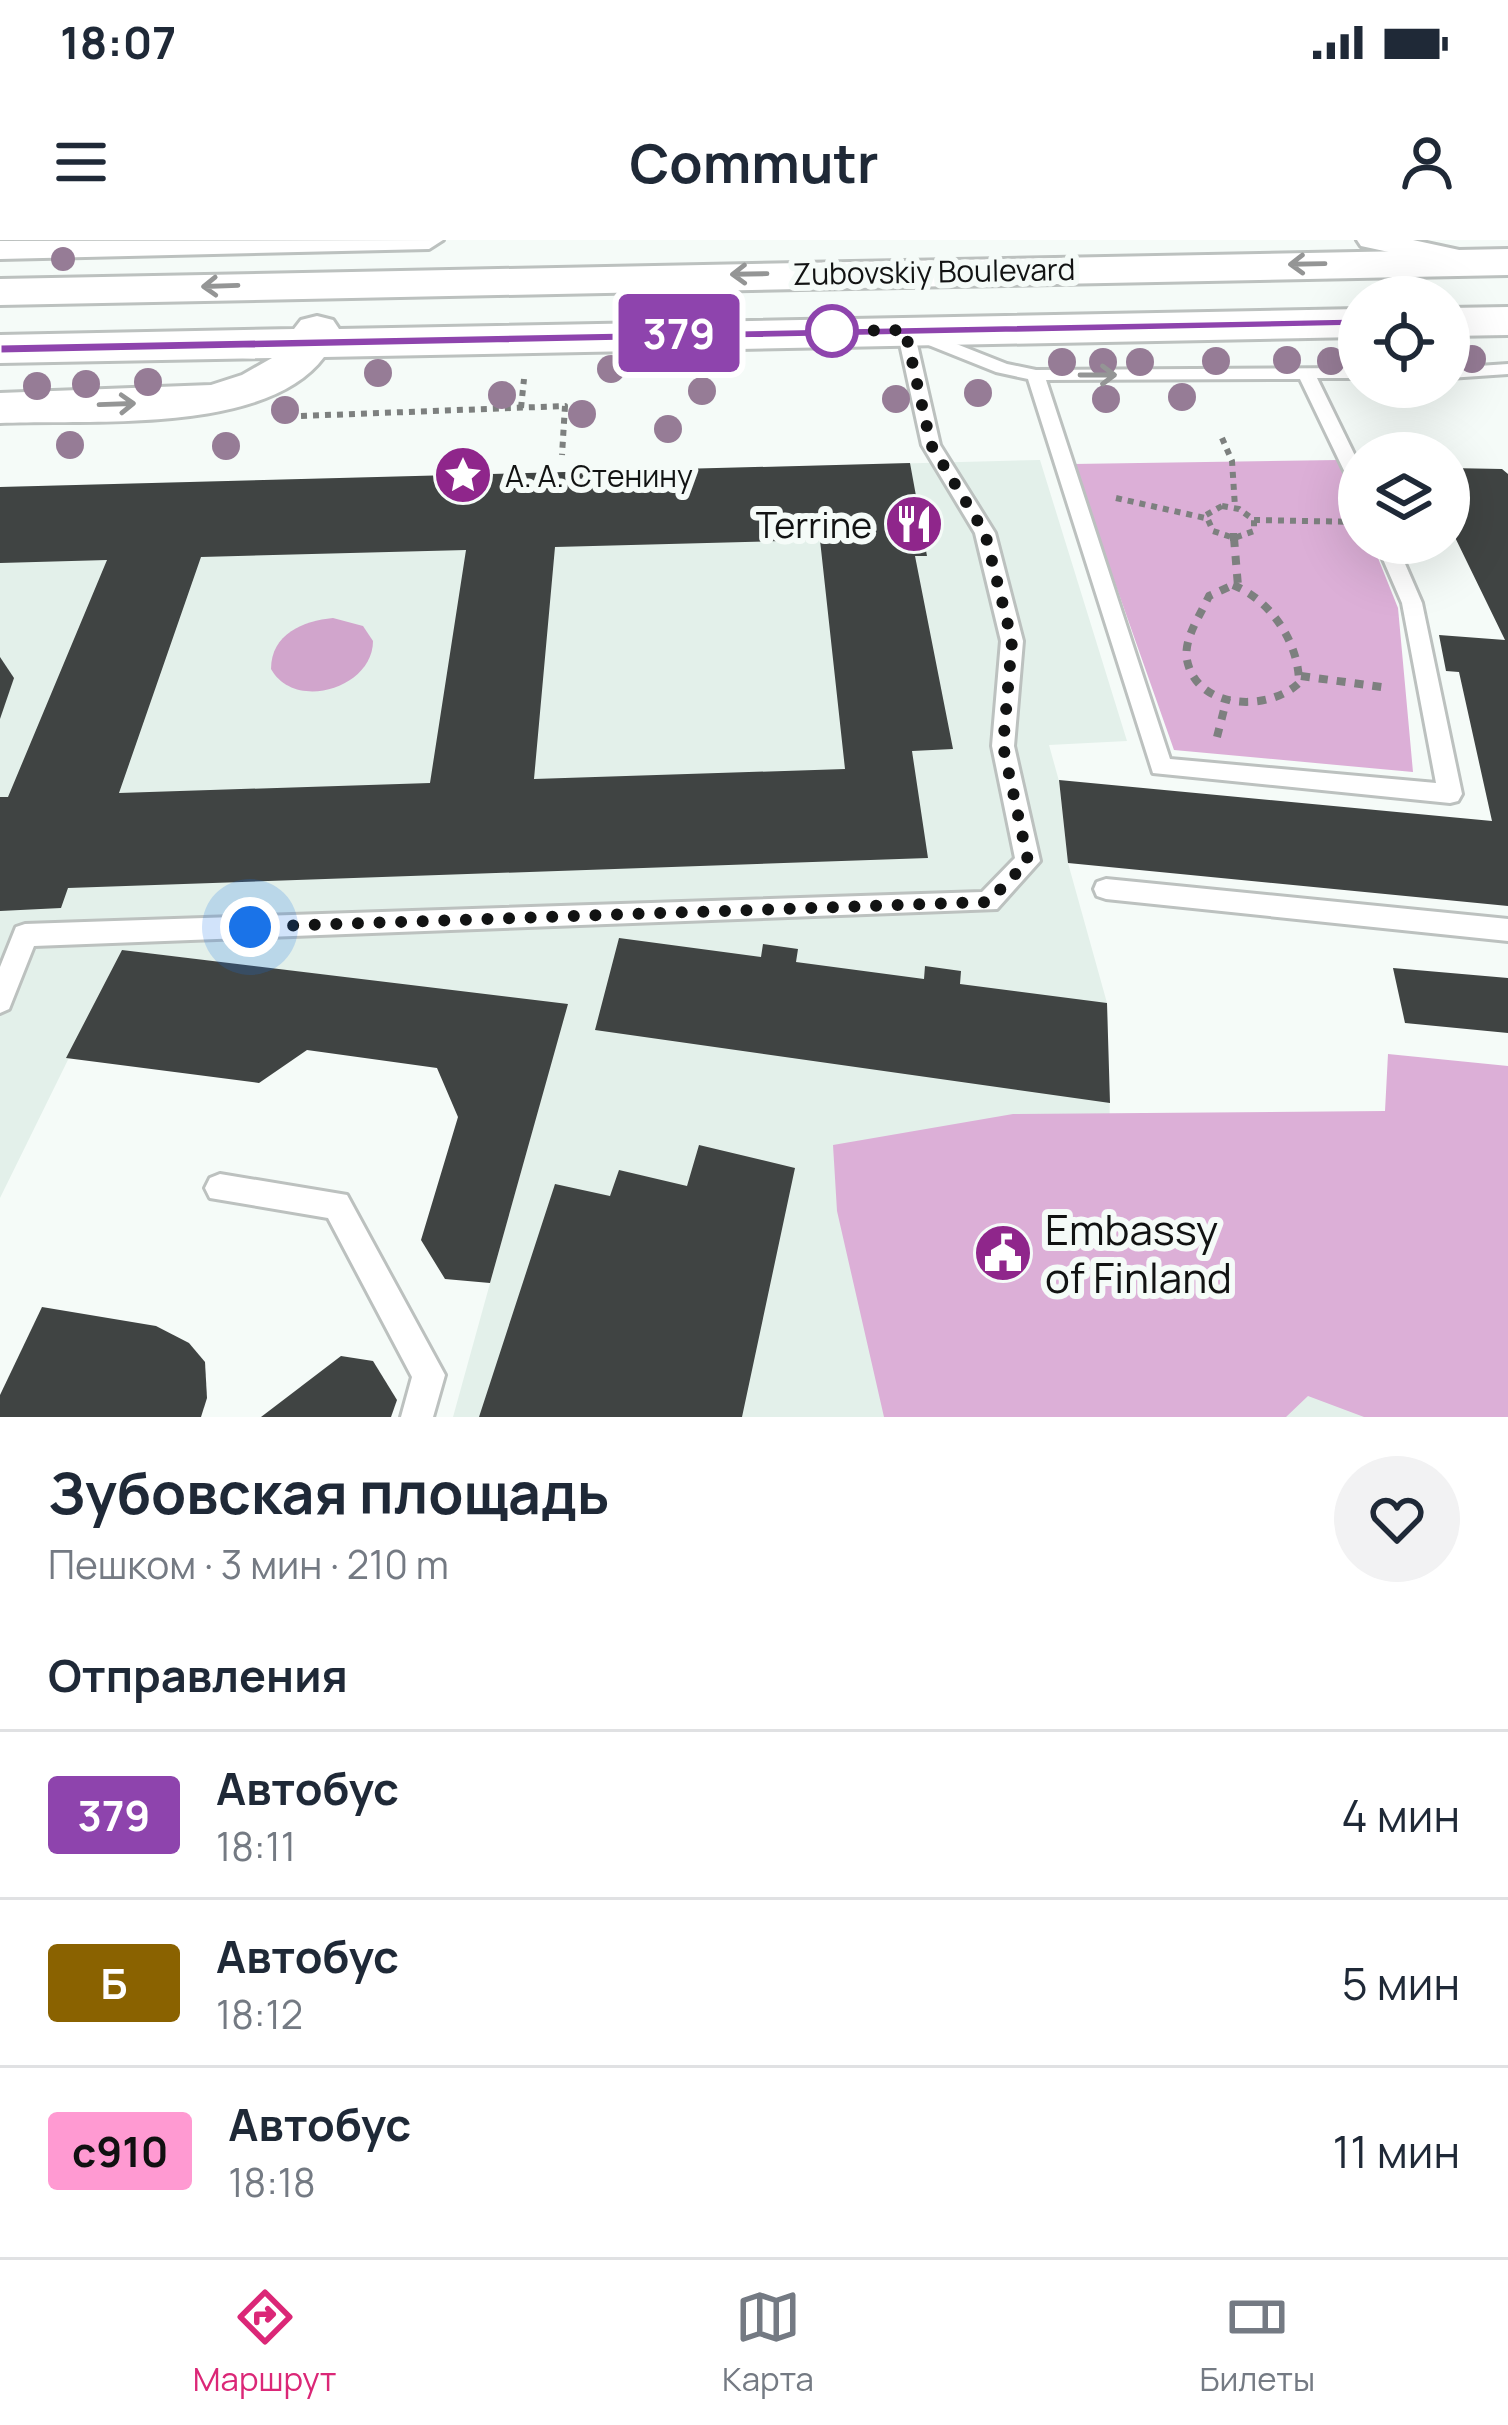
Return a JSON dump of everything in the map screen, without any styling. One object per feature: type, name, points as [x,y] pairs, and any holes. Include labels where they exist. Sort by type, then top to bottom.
[{"type":"main road","name":"Zubovskiy Boulevard","points":[[0,292],[347,255],[1492,262]]},
{"type":"main road","points":[[0,408],[211,400],[267,385],[286,373],[312,342],[347,255]]},
{"type":"main road","points":[[1470,322],[1508,321]]},
{"type":"main road","name":"Zubovskiy Boulevard","points":[[0,350],[1338,323]]},
{"type":"street","points":[[0,250],[347,255],[429,240]]},
{"type":"street","points":[[1371,240],[1492,262]]},
{"type":"lane","points":[[905,330],[1002,368],[1036,375],[1338,373]]},
{"type":"lane","points":[[0,1001],[25,935],[988,902],[1028,861],[1003,746],[1012,641],[985,533],[931,445],[905,330]]},
{"type":"lane","points":[[1470,372],[1508,369]]},
{"type":"lane","points":[[1306,374],[1338,440]]},
{"type":"lane","points":[[1036,375],[1161,767],[1450,794],[1412,603],[1395,564]]},
{"type":"lane","points":[[1106,890],[1508,929]]},
{"type":"lane","points":[[220,1189],[337,1205],[429,1375],[416,1417]]},
{"type":"path","points":[[297,416],[565,406],[562,455]]},
{"type":"path","points":[[1222,438],[1232,461],[1235,507]]},
{"type":"path","points":[[1069,484],[1147,508],[1205,518],[1214,531],[1234,538],[1250,535],[1254,520]]},
{"type":"path","points":[[1205,518],[1218,506],[1235,507],[1254,520],[1338,521]]},
{"type":"path","points":[[1234,538],[1238,586]]},
{"type":"path","points":[[1224,586],[1238,586],[1263,600],[1296,655],[1301,676],[1291,694],[1257,704],[1218,694],[1196,676],[1187,649],[1209,596],[1224,586]]},
{"type":"path","points":[[1301,676],[1430,693]]},
{"type":"shaded area","points":[[1040,460],[1127,741],[1049,745],[1059,781],[1068,863],[1107,1003],[1111,1168],[1508,1417],[453,1417],[567,1005],[122,950],[0,1198],[0,487]]},
{"type":"shaded area","points":[[1338,460],[1338,564],[1380,564],[1398,608],[1413,772],[1174,750],[1073,464]]},
{"type":"shaded area","points":[[333,618],[363,626],[373,641],[370,657],[360,671],[331,689],[297,689],[282,682],[271,669],[283,638],[300,626]]},
{"type":"shaded area","points":[[1388,1054],[1508,1066],[1508,1417],[1364,1417],[1308,1396],[1286,1417],[884,1417],[837,1211],[833,1145],[1013,1114],[1385,1111]]},
{"type":"building","points":[[910,463],[927,556],[915,556],[953,749],[912,751],[928,858],[68,888],[61,908],[0,911],[0,797],[8,797],[107,560],[0,563],[0,487]],"holes":[[[820,540],[845,769],[534,779],[555,547]],[[466,550],[430,783],[119,793],[201,557]]]},
{"type":"building","points":[[1470,468],[1502,469],[1508,474],[1508,906],[1068,863],[1059,780],[1492,821],[1459,672],[1446,671],[1439,635],[1505,640],[1468,564]]},
{"type":"building","points":[[0,657],[14,678],[0,719]]},
{"type":"building","points":[[619,938],[761,957],[763,944],[798,949],[796,962],[924,979],[925,966],[961,971],[960,984],[1107,1003],[1110,1103],[595,1030]]},
{"type":"building","points":[[122,950],[568,1004],[490,1283],[445,1279],[421,1240],[458,1117],[437,1068],[307,1050],[259,1083],[66,1058]]},
{"type":"building","points":[[1393,968],[1508,978],[1508,1033],[1405,1023]]},
{"type":"building","points":[[699,1145],[795,1168],[742,1417],[479,1417],[555,1184],[610,1196],[619,1170],[687,1186]]},
{"type":"building","points":[[42,1307],[156,1326],[189,1343],[205,1362],[207,1398],[201,1417],[0,1417],[0,1395]]},
{"type":"building","points":[[341,1356],[373,1361],[397,1400],[391,1417],[261,1417]]},
{"type":"bus line","name":"379","points":[[0,349],[1338,323]]},
{"type":"place","name":"А. А. Стенину","points":[[463,475]]},
{"type":"place","name":"Terrine","points":[[914,524]]},
{"type":"place","name":"Embassy of Finland","points":[[1003,1253]]},
{"type":"route","points":[[250,927],[988,902],[1028,861],[1003,746],[1012,641],[985,533],[931,445],[905,330],[832,331]]}]
